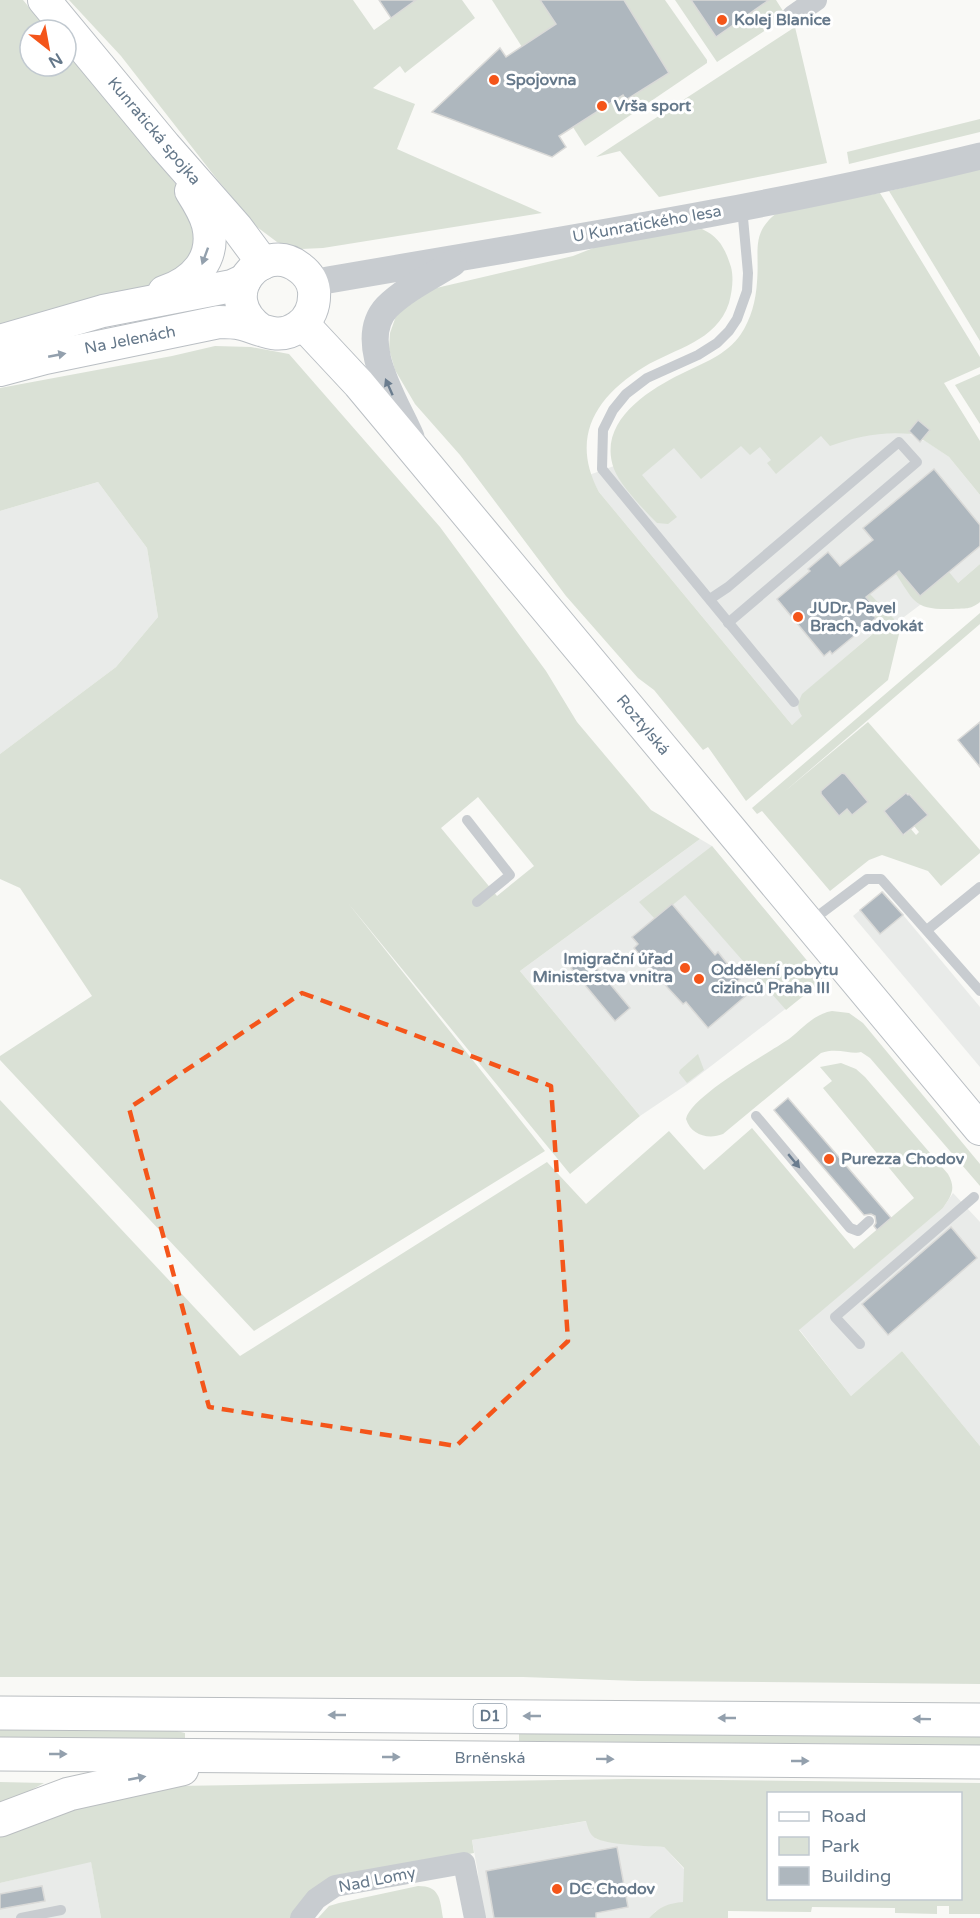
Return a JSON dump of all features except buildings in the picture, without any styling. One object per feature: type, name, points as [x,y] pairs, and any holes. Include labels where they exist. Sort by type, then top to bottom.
[{"type":"highway","name":"D1","points":[[0,1713],[980,1720]]},
{"type":"highway","name":"Brněnská","points":[[0,1754],[980,1762]]},
{"type":"highway","points":[[0,1820],[100,1785],[249,1756]]},
{"type":"main road","name":"Kunratická spojka","points":[[44,0],[165,146],[237,228],[257,255],[253,272]]},
{"type":"main road","points":[[103,310],[179,287],[194,276],[206,256],[210,236],[208,225],[165,146]]},
{"type":"main road","name":"Na Jelenách","points":[[0,341],[103,310],[232,286],[274,260],[286,261],[298,266],[311,283]]},
{"type":"main road","points":[[253,272],[241,291],[241,303],[244,314],[251,324],[261,330]]},
{"type":"main road","points":[[303,324],[312,311],[315,299],[311,283]]},
{"type":"main road","name":"Na Jelenách","points":[[0,370],[45,358],[219,322],[234,322],[272,334],[284,334],[303,324]]},
{"type":"main road","name":"Roztylská","points":[[303,324],[359,384],[980,1129]]},
{"type":"street","points":[[793,16],[816,0]]},
{"type":"street","name":"U Kunratického lesa","points":[[311,283],[742,207],[883,179],[980,156]]},
{"type":"street","points":[[422,460],[377,359],[376,330],[388,306],[464,256]]},
{"type":"street","name":"Nad Lomy","points":[[301,1918],[316,1899],[335,1886],[464,1863],[475,1918]]},
{"type":"lane","points":[[742,207],[748,273],[747,291],[737,319],[717,343],[698,355],[647,378],[626,394],[613,410],[603,430],[602,469],[794,702]]},
{"type":"lane","points":[[710,599],[728,587],[900,442],[916,462],[728,624]]},
{"type":"lane","points":[[466,820],[510,875],[477,902]]},
{"type":"lane","points":[[808,923],[867,879],[881,879],[980,991]]},
{"type":"lane","points":[[927,930],[980,887]]},
{"type":"lane","points":[[756,1116],[850,1228],[858,1231],[869,1221]]},
{"type":"lane","points":[[860,1344],[835,1317],[974,1197]]},
{"type":"lane","points":[[21,1918],[62,1910]]},
{"type":"highlighted area","points":[[302,993],[551,1086],[568,1341],[456,1446],[209,1407],[129,1108]]},
{"type":"shaded area","points":[[731,370],[910,434],[920,442],[924,440],[949,457],[980,495],[980,564],[958,583],[920,605],[896,623],[882,625],[803,694],[803,716],[792,725],[599,492],[589,475],[614,466]]},
{"type":"shaded area","points":[[98,482],[147,548],[158,617],[116,667],[0,754],[0,511]]},
{"type":"shaded area","points":[[700,839],[712,846],[823,980],[689,1083],[640,1116],[520,971]]},
{"type":"shaded area","points":[[883,891],[980,1007],[980,1067],[853,916]]},
{"type":"shaded area","points":[[953,1193],[980,1222],[980,1446],[902,1351],[851,1396],[799,1329],[943,1208]]},
{"type":"shaded area","points":[[587,1821],[596,1839],[664,1847],[684,1869],[684,1902],[656,1911],[649,1918],[481,1918],[478,1873],[472,1840]]},
{"type":"shaded area","points":[[91,1861],[101,1918],[0,1918],[0,1883]]},
{"type":"green space","points":[[0,0],[23,0],[38,18],[18,18],[18,78],[78,78],[78,66],[184,194],[200,242],[175,281],[0,328]]},
{"type":"green space","points":[[69,0],[353,0],[374,30],[416,0],[462,0],[475,18],[405,73],[400,66],[373,88],[415,104],[397,149],[542,213],[323,248],[301,249],[277,242],[257,227],[121,56]]},
{"type":"green space","name":"Vrša sport","points":[[492,0],[665,0],[707,63],[585,146]]},
{"type":"green space","points":[[675,0],[691,0],[716,36],[764,4],[762,0],[776,0],[784,17],[717,62]]},
{"type":"green space","points":[[795,27],[827,163],[659,197],[620,151],[596,157]]},
{"type":"green space","points":[[980,119],[980,132],[849,164],[847,152]]},
{"type":"green space","points":[[980,169],[980,341],[889,191]]},
{"type":"green space","points":[[880,193],[980,357],[980,367],[944,383],[980,441],[980,495],[949,457],[922,439],[918,421],[909,430],[912,434],[870,435],[830,446],[821,436],[776,474],[767,463],[771,460],[760,447],[750,455],[741,446],[701,479],[674,448],[642,475],[677,517],[668,524],[657,523],[627,490],[614,469],[611,452],[612,437],[618,423],[640,399],[667,381],[722,353],[741,334],[750,316],[755,296],[760,234],[772,217],[782,209]]},
{"type":"green space","points":[[702,229],[717,240],[729,260],[732,271],[732,290],[729,303],[715,327],[705,335],[644,367],[612,392],[601,405],[592,421],[587,454],[599,492],[792,725],[802,716],[798,705],[802,694],[882,626],[873,615],[877,611],[865,595],[868,592],[894,619],[899,634],[888,680],[746,801],[708,747],[703,750],[654,690],[638,678],[566,596],[460,455],[415,404],[395,370],[389,349],[390,333],[396,316],[403,307],[432,289],[573,256],[611,241]]},
{"type":"green space","points":[[215,346],[251,347],[289,354],[440,527],[546,671],[577,722],[651,810],[700,839],[520,971],[640,1116],[570,1174],[348,903],[545,1151],[254,1331],[0,1060],[0,1056],[92,996],[20,888],[0,879],[0,754],[116,667],[158,617],[147,548],[98,482],[0,511],[0,388]],"holes":[[[478,797],[534,866],[497,896],[441,828]]]},
{"type":"green space","points":[[980,374],[980,424],[955,385]]},
{"type":"green space","points":[[980,564],[980,602],[965,608],[940,609],[922,606],[911,597],[894,571],[949,572],[958,583]]},
{"type":"green space","points":[[980,613],[980,624],[784,792],[868,722],[980,850],[980,853],[941,886],[928,871],[882,855],[869,860],[830,891],[762,811],[757,814],[752,808]],"holes":[[[842,773],[863,796],[850,807],[855,812],[852,815],[847,809],[839,816],[821,791]],[[906,793],[910,794],[927,815],[914,826],[919,832],[916,835],[911,829],[904,835],[885,810]]]},
{"type":"green space","points":[[712,846],[823,980],[786,1010],[685,895],[655,919],[639,902]]},
{"type":"green space","points":[[832,1011],[849,1013],[863,1023],[980,1164],[980,1186],[870,1058],[861,1052],[827,1051],[821,1053],[723,1134],[706,1136],[692,1129],[686,1119],[701,1099],[731,1076],[789,1039],[814,1018]]},
{"type":"green space","points":[[698,1054],[704,1070],[687,1083],[679,1073],[680,1070]]},
{"type":"green space","points":[[841,1063],[856,1069],[865,1077],[948,1174],[952,1183],[952,1191],[943,1208],[799,1330],[851,1396],[902,1351],[980,1446],[980,1684],[638,1681],[523,1677],[0,1677],[0,1100],[240,1356],[547,1162],[586,1204],[669,1131],[704,1170],[752,1128],[854,1249],[914,1198],[823,1088],[832,1081],[820,1067]]},
{"type":"green space","points":[[0,1730],[177,1731],[185,1733],[185,1741],[0,1740]]},
{"type":"green space","points":[[519,1732],[980,1737],[980,1745],[519,1741]]},
{"type":"green space","points":[[629,1779],[980,1783],[980,1914],[949,1914],[949,1906],[937,1906],[937,1914],[895,1913],[895,1908],[812,1907],[811,1912],[728,1911],[728,1918],[649,1918],[665,1906],[683,1902],[684,1868],[664,1847],[618,1844],[595,1838],[586,1821],[472,1840],[474,1853],[333,1879],[292,1918],[101,1918],[91,1862],[0,1883],[0,1836],[63,1809],[175,1786]]},
{"type":"green space","points":[[0,1782],[44,1783],[0,1807]]},
{"type":"green space","points":[[418,1886],[435,1891],[440,1900],[443,1918],[318,1918],[329,1906]]},
{"type":"place","name":"Kolej Blanice","points":[[722,20]]},
{"type":"place","name":"Spojovna","points":[[494,80]]},
{"type":"place","name":"Vrša sport","points":[[602,106]]},
{"type":"place","name":"JUDr. Pavel Brach, advokát","points":[[798,617]]},
{"type":"place","name":"Imigrační úřad Ministerstva vnitra","points":[[685,968]]},
{"type":"place","name":"Oddělení pobytu cizinců Praha III","points":[[699,979]]},
{"type":"place","name":"Purezza Chodov","points":[[829,1159]]},
{"type":"place","name":"DC Chodov","points":[[557,1889]]}]
